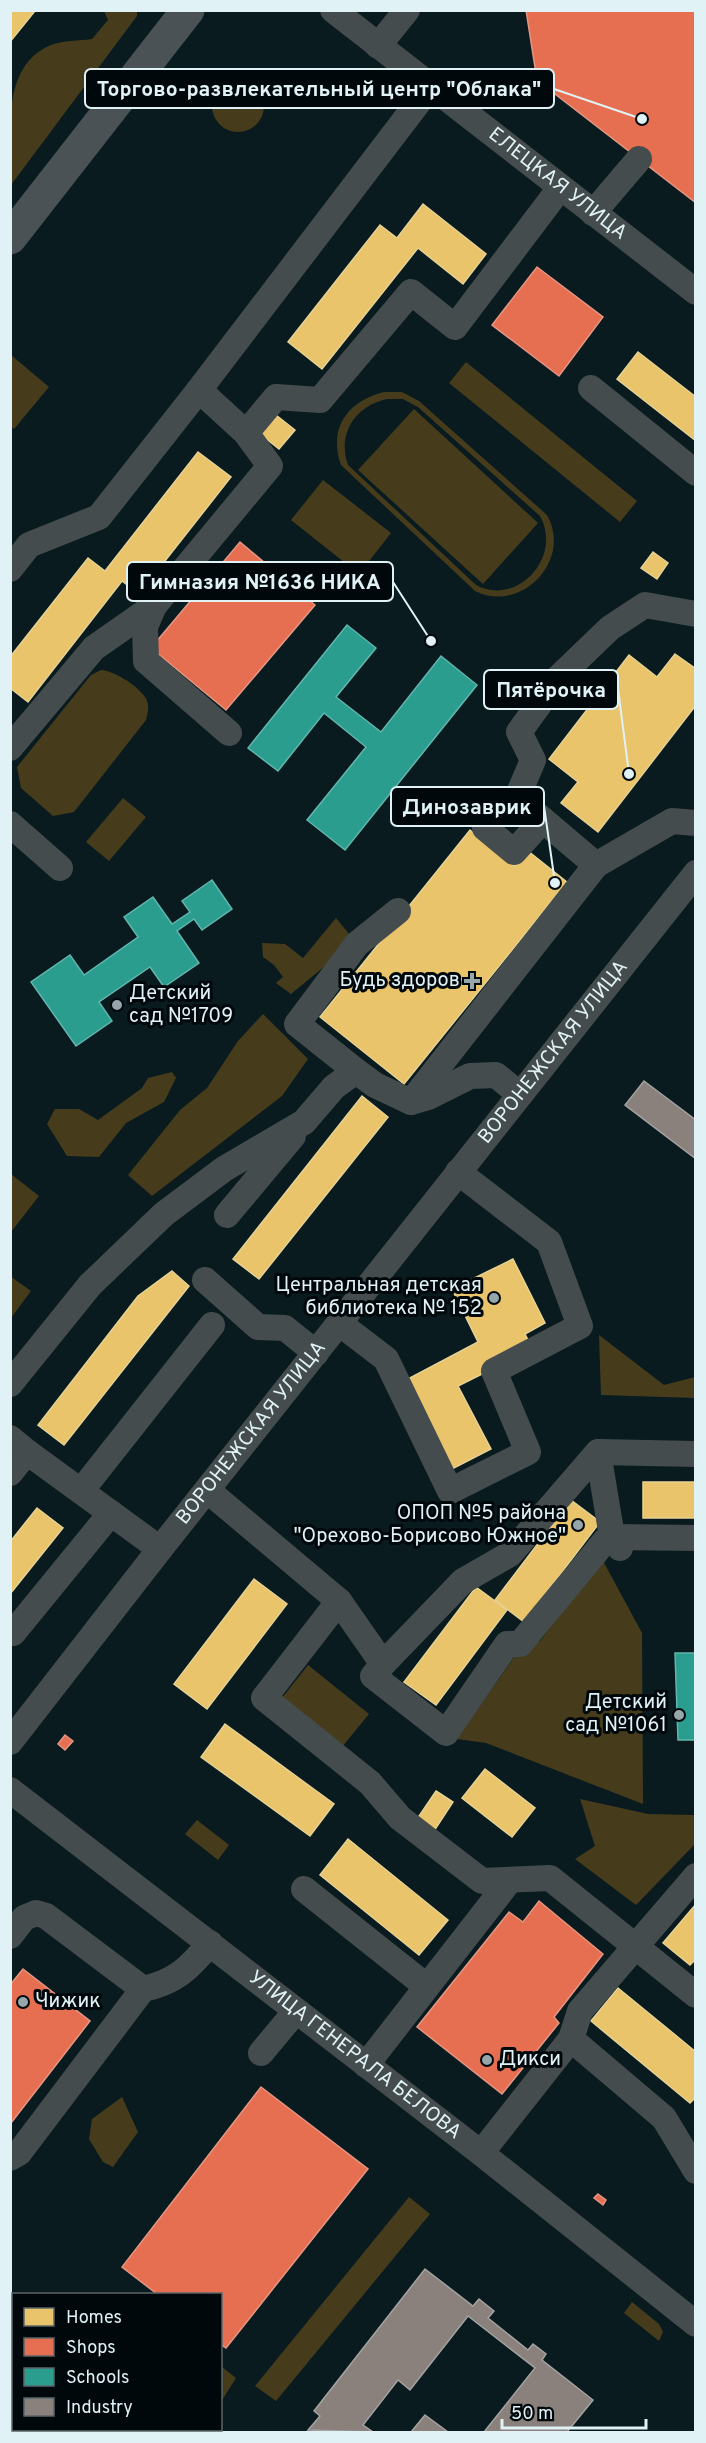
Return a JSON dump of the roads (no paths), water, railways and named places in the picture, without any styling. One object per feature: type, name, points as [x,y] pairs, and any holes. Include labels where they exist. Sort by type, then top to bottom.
[{"type":"main road","points":[[10,238],[188,10]]},
{"type":"street","name":"ЕЛЕЦКАЯ УЛИЦА","points":[[333,10],[696,292]]},
{"type":"street","points":[[378,46],[407,10]]},
{"type":"street","points":[[10,570],[29,545],[99,517],[430,87]]},
{"type":"street","points":[[593,213],[639,159]]},
{"type":"street","points":[[246,433],[276,398],[320,400],[411,292],[455,327],[560,188]]},
{"type":"street","points":[[591,388],[696,473]]},
{"type":"street","points":[[10,748],[94,648],[153,606],[270,466],[246,433],[199,390]]},
{"type":"street","points":[[596,865],[517,798],[533,760],[519,732],[559,677],[610,628],[645,605],[695,613]]},
{"type":"street","points":[[153,606],[145,627],[146,661],[229,733]]},
{"type":"street","points":[[485,828],[514,852],[543,820]]},
{"type":"street","points":[[411,1101],[596,865],[672,822],[696,823]]},
{"type":"street","points":[[10,824],[60,868]]},
{"type":"street","name":"ВОРОНЕЖСКАЯ УЛИЦА","points":[[10,1742],[519,1094],[696,873]]},
{"type":"street","points":[[398,911],[357,944],[297,1024],[375,1085],[411,1101],[428,1097],[470,1076],[496,1075],[519,1094]]},
{"type":"street","points":[[227,1215],[334,1087],[356,1071]]},
{"type":"street","points":[[10,1384],[90,1285],[164,1214],[224,1168],[304,1122]]},
{"type":"street","points":[[339,1323],[386,1359],[450,1491],[528,1452],[494,1371],[580,1326],[549,1242],[458,1172]]},
{"type":"street","points":[[205,1280],[258,1327],[285,1328],[316,1353]]},
{"type":"street","points":[[81,1491],[212,1324]]},
{"type":"street","points":[[10,1473],[19,1445],[160,1549]]},
{"type":"street","points":[[598,1452],[696,1454]]},
{"type":"street","points":[[598,1452],[616,1543]]},
{"type":"street","points":[[598,1452],[510,1554],[463,1581],[373,1676],[446,1733],[507,1644],[520,1644],[598,1548],[616,1543],[696,1538]]},
{"type":"street","points":[[207,1490],[339,1601],[383,1664]]},
{"type":"street","points":[[10,1630],[13,1633],[111,1513]]},
{"type":"street","points":[[339,1601],[264,1698],[370,1783],[400,1818],[482,1881],[550,1878],[696,1995]]},
{"type":"street","name":"УЛИЦА ГЕНЕРАЛА БЕЛОВА","points":[[10,1790],[481,2153],[696,2324]]},
{"type":"street","points":[[481,2153],[571,2039],[580,2011],[634,1945],[696,1876]]},
{"type":"street","points":[[366,2065],[510,1880]]},
{"type":"street","points":[[304,1889],[426,1986]]},
{"type":"street","points":[[10,1936],[24,1918],[36,1913],[46,1916],[143,1989]]},
{"type":"street","points":[[10,2158],[19,2154],[143,1989],[165,1984],[182,1973],[195,1962],[210,1943]]},
{"type":"street","points":[[261,2053],[296,2011]]},
{"type":"street","points":[[571,2039],[664,2118],[696,2171]]},
{"type":"place","name":"Торгово-развлекательный центр \"Облака\"","points":[[642,119]]},
{"type":"place","name":"Гимназия №1636 НИКА","points":[[431,641]]},
{"type":"place","name":"Пятёрочка","points":[[629,774]]},
{"type":"place","name":"Динозаврик","points":[[555,883]]},
{"type":"place","name":"Будь здоров","points":[[472,981]]},
{"type":"place","name":"Детский сад №1709","points":[[117,1005]]},
{"type":"place","name":"Центральная детская библиотека № 152","points":[[494,1298]]},
{"type":"place","name":"ОПОП №5 района \"Орехово-Борисово Южное\"","points":[[578,1525]]},
{"type":"place","name":"Детский сад №1061","points":[[679,1715]]},
{"type":"place","name":"Чижик","points":[[23,2002]]},
{"type":"place","name":"Дикси","points":[[487,2060]]}]
